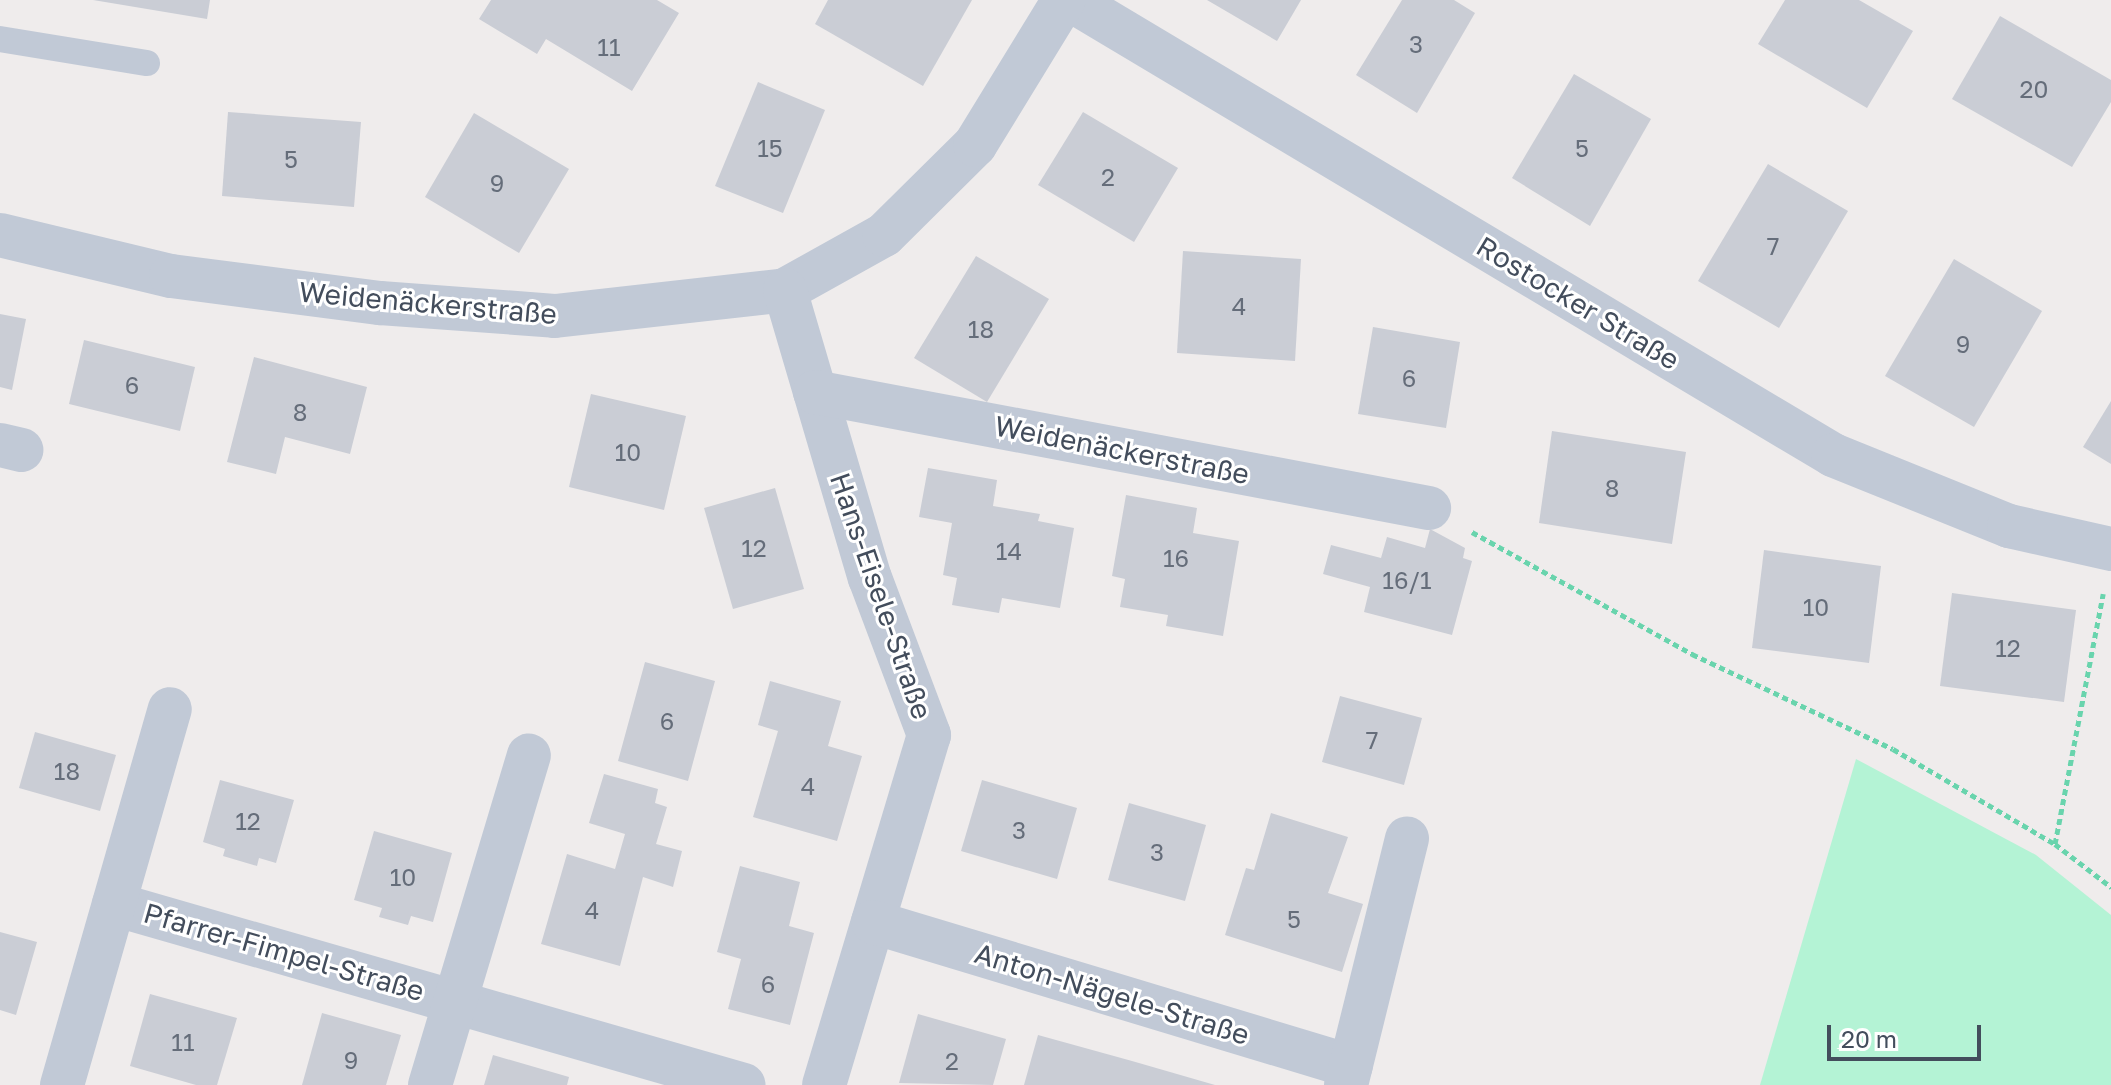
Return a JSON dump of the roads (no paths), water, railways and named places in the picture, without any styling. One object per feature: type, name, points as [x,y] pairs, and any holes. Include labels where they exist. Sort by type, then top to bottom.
[{"type":"street","name":"Weidenäckerstraße","points":[[0,235],[171,276],[380,303],[555,316],[785,290],[884,235],[975,145],[1064,0]]},
{"type":"street","name":"Rostocker Straße","points":[[1071,0],[1833,455],[2108,567]]},
{"type":"street","name":"Hans-Eisele-Straße","points":[[785,290],[870,578],[929,735],[824,1085]]},
{"type":"street","name":"Weidenäckerstraße","points":[[815,392],[1429,508]]},
{"type":"street","name":"Pfarrer-Fimpel-Straße","points":[[62,1085],[170,709]]},
{"type":"street","name":"Pfarrer-Fimpel-Straße","points":[[430,1085],[529,756]]},
{"type":"street","name":"Anton-Nägele-Straße","points":[[873,922],[1348,1076],[1407,838]]},
{"type":"street","name":"Pfarrer-Fimpel-Straße","points":[[114,904],[744,1085]]},
{"type":"lane","points":[[0,39],[147,63]]}]
